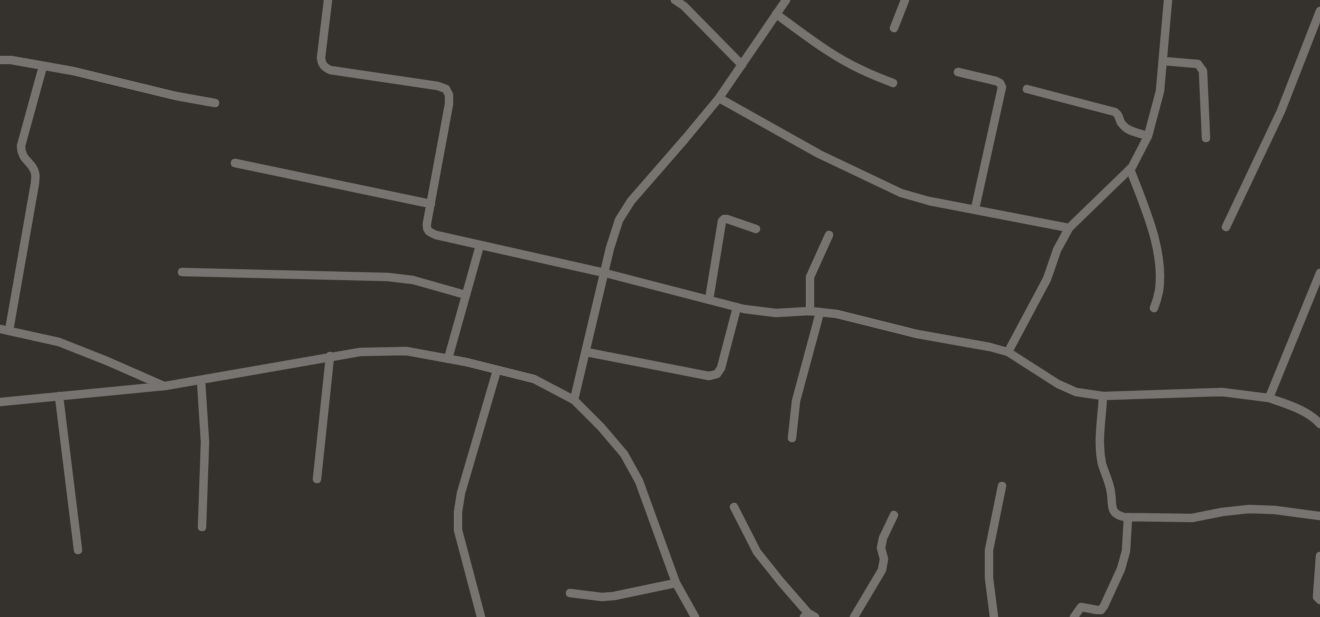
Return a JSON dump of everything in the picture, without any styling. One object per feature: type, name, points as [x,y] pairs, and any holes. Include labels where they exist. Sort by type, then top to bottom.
[{"type":"street","points":[[328,0],[321,58],[325,67],[330,70],[438,86],[446,89],[449,95],[449,104],[427,228],[430,232],[436,235],[605,273],[737,307],[776,313],[810,311],[837,314],[916,334],[990,346],[1008,352],[1058,384],[1076,392],[1103,396],[1222,392],[1269,398],[1303,411],[1317,420],[1320,424]]},
{"type":"street","points":[[675,0],[684,6],[742,65]]},
{"type":"street","points":[[894,28],[905,0]]},
{"type":"street","points":[[1008,352],[1047,279],[1057,250],[1069,228],[1130,169],[1148,136],[1160,91],[1164,61],[1168,0]]},
{"type":"street","points":[[574,400],[610,248],[619,220],[631,201],[719,98],[776,14],[783,1]]},
{"type":"street","points":[[1226,227],[1281,111],[1320,11]]},
{"type":"street","points":[[776,14],[820,45],[861,70],[893,84]]},
{"type":"street","points":[[0,60],[73,71],[176,96],[215,103]]},
{"type":"street","points":[[1164,61],[1198,64],[1201,67],[1203,71],[1206,138]]},
{"type":"street","points":[[9,331],[35,183],[35,173],[22,156],[21,146],[43,66]]},
{"type":"street","points":[[958,72],[996,81],[1002,86],[975,209]]},
{"type":"street","points":[[1027,89],[1115,112],[1120,117],[1123,126],[1127,129],[1148,136]]},
{"type":"street","points":[[719,98],[819,154],[901,193],[929,201],[1069,228]]},
{"type":"street","points":[[235,163],[431,204]]},
{"type":"street","points":[[1130,169],[1154,238],[1159,263],[1159,291],[1154,308]]},
{"type":"street","points":[[709,300],[722,221],[727,219],[756,229]]},
{"type":"street","points":[[810,311],[810,277],[829,235]]},
{"type":"street","points":[[448,359],[480,245]]},
{"type":"street","points":[[182,272],[388,277],[413,280],[466,295]]},
{"type":"street","points":[[1269,398],[1320,273]]},
{"type":"street","points":[[586,352],[709,376],[717,374],[721,368],[737,307]]},
{"type":"street","points":[[792,438],[796,401],[820,312]]},
{"type":"street","points":[[0,329],[60,342],[165,386]]},
{"type":"street","points":[[0,402],[165,386],[330,356],[360,352],[406,351],[466,362],[534,379],[574,400],[602,427],[624,454],[638,481],[676,583],[695,617]]},
{"type":"street","points":[[317,479],[330,356]]},
{"type":"street","points":[[481,617],[458,530],[458,512],[461,493],[498,370]]},
{"type":"street","points":[[202,380],[205,442],[202,526]]},
{"type":"street","points":[[59,396],[78,550]]},
{"type":"street","points":[[1103,396],[1100,448],[1102,463],[1112,493],[1113,510],[1117,515],[1128,517],[1192,518],[1222,512],[1249,509],[1275,510],[1320,516]]},
{"type":"street","points":[[994,617],[989,578],[989,550],[1002,486]]},
{"type":"street","points":[[734,507],[757,552],[809,616]]},
{"type":"street","points":[[854,617],[882,570],[884,559],[881,548],[883,538],[894,515]]},
{"type":"street","points":[[1074,617],[1081,607],[1101,610],[1104,606],[1121,569],[1126,551],[1128,517]]},
{"type":"street","points":[[1320,556],[1316,597],[1320,600]]},
{"type":"street","points":[[570,593],[602,597],[614,596],[676,583]]}]
